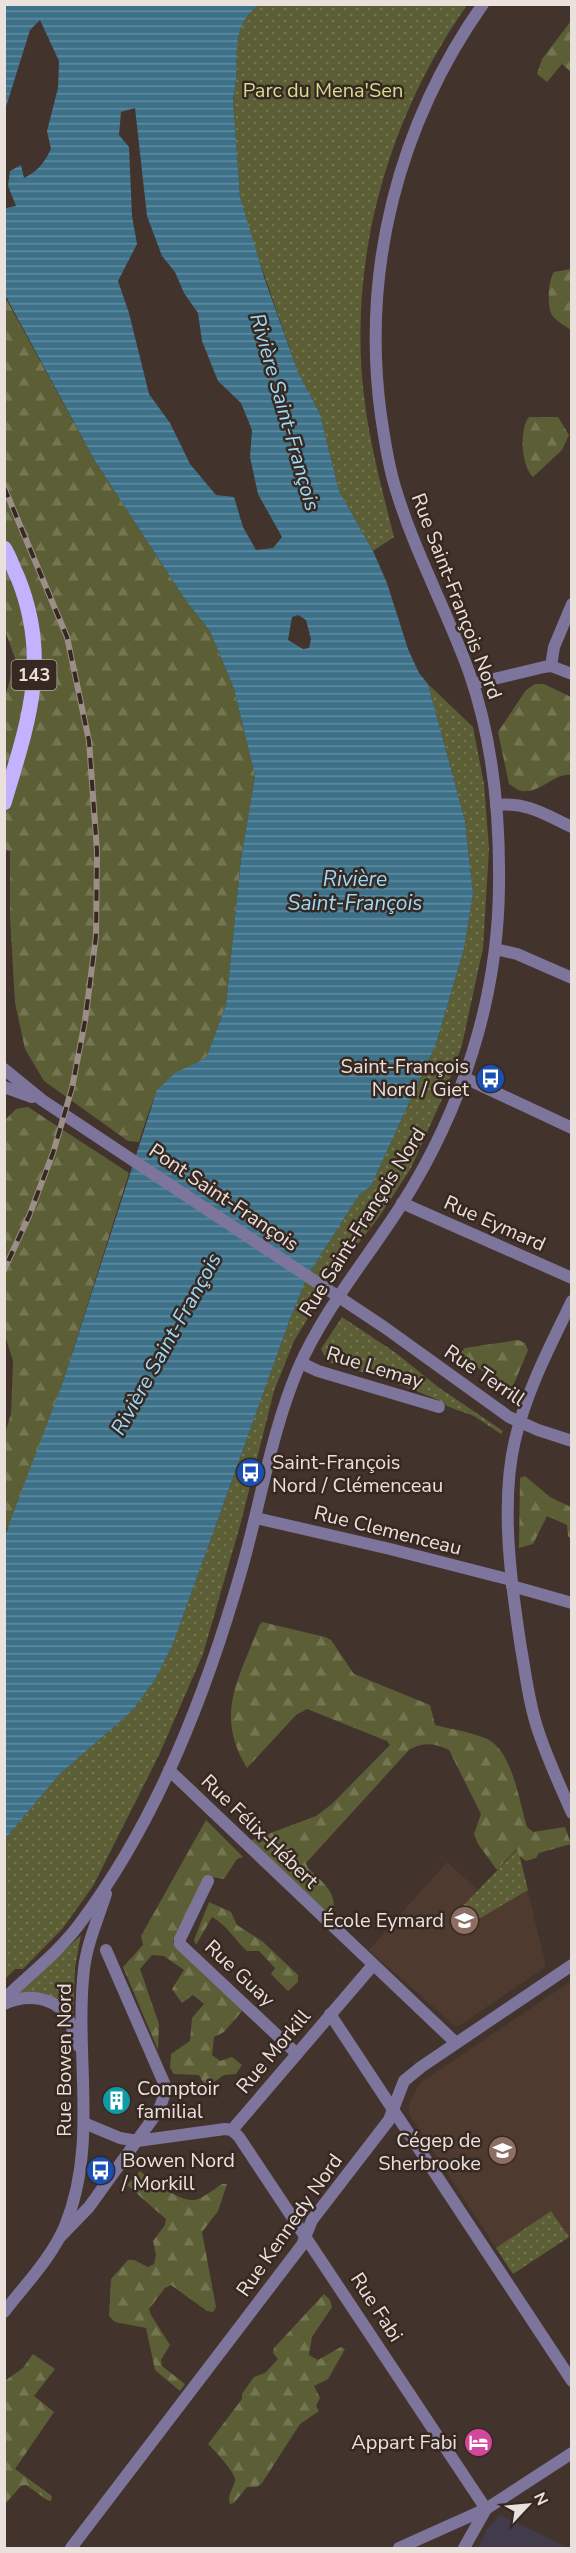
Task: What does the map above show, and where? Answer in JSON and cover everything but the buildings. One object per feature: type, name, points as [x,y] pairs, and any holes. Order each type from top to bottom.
[{"type":"main road","name":"143","points":[[4,548],[26,599],[35,644],[33,698],[4,803]]},
{"type":"street","name":"Rue Saint-François Nord","points":[[4,1999],[71,1935],[109,1883],[169,1770],[214,1659],[256,1518],[264,1476],[279,1423],[301,1363],[325,1317],[402,1203],[438,1141],[465,1078],[484,1011],[495,949],[500,880],[496,805],[489,747],[473,684],[394,484],[378,395],[375,338],[377,288],[382,247],[404,160],[424,108],[443,68],[483,4]]},
{"type":"street","points":[[551,666],[554,647],[572,604]]},
{"type":"street","points":[[473,684],[551,666],[572,675]]},
{"type":"street","points":[[496,805],[526,806],[572,827]]},
{"type":"street","points":[[495,949],[517,954],[572,978]]},
{"type":"street","points":[[4,1069],[42,1100]]},
{"type":"street","points":[[465,1078],[572,1128]]},
{"type":"street","points":[[4,1088],[42,1100]]},
{"type":"street","name":"Pont Saint-François","points":[[42,1100],[384,1327]]},
{"type":"street","name":"Rue Eymard","points":[[402,1203],[572,1278]]},
{"type":"street","points":[[572,1301],[549,1348],[520,1422],[510,1466],[509,1487],[511,1583],[534,1718],[572,1813]]},
{"type":"street","name":"Rue Terrill","points":[[384,1327],[500,1411],[520,1422],[572,1441]]},
{"type":"street","name":"Rue Lemay","points":[[301,1363],[318,1371],[439,1407]]},
{"type":"street","name":"Rue Clemenceau","points":[[256,1518],[390,1549],[511,1583],[572,1603]]},
{"type":"street","name":"Rue Félix-Hébert","points":[[169,1770],[456,2043]]},
{"type":"street","name":"Rue Guay","points":[[208,1881],[180,1939],[180,1944],[297,2054]]},
{"type":"street","name":"Rue Bowen Nord","points":[[59,2238],[78,2186],[84,2123],[80,2057],[84,1968],[87,1948],[109,1883]]},
{"type":"street","name":"Rue Bowen Nord","points":[[4,2312],[59,2238],[89,2206],[164,2102],[164,2083],[106,1950]]},
{"type":"street","name":"Rue Morkill","points":[[232,2130],[372,1965]]},
{"type":"street","name":"Rue Kennedy Nord","points":[[71,2548],[302,2246],[312,2220],[389,2120],[404,2081],[572,1965]]},
{"type":"street","points":[[4,2004],[29,1997],[48,2000],[56,2005],[70,2021],[80,2057]]},
{"type":"street","points":[[330,2014],[572,2381]]},
{"type":"street","points":[[84,2123],[120,2139],[136,2141],[232,2130]]},
{"type":"street","name":"Rue Fabi","points":[[232,2130],[240,2137],[306,2234],[486,2509]]},
{"type":"street","points":[[399,2548],[486,2509],[572,2453]]},
{"type":"street","points":[[464,2548],[486,2509]]},
{"type":"shaded area","name":"École Eymard","points":[[518,1849],[546,1967],[460,2025],[455,2026],[369,1950],[447,1862],[478,1890]]},
{"type":"shaded area","name":"Cégep de Sherbrooke","points":[[571,1981],[571,2236],[513,2274],[412,2119],[409,2114],[409,2104],[420,2083]]},
{"type":"shaded area","points":[[500,2515],[569,2548],[478,2548],[487,2529]]},
{"type":"green space","name":"Parc du Mena'Sen","points":[[258,5],[467,5],[439,49],[415,96],[395,144],[379,195],[368,246],[362,299],[361,351],[365,404],[374,454],[394,537],[373,551],[339,491],[320,414],[298,372],[252,240],[240,197],[233,100],[237,51],[243,23]]},
{"type":"green space","points":[[571,21],[571,72],[562,64],[547,82],[537,74],[542,59]]},
{"type":"green space","points":[[572,269],[571,330],[552,315],[549,287],[554,272]]},
{"type":"green space","points":[[4,295],[95,461],[186,601],[210,631],[234,689],[255,776],[241,859],[226,1005],[206,1058],[176,1074],[160,1090],[154,1099],[139,1142],[128,1141],[44,1081],[25,1049],[15,1003],[10,917],[10,851],[4,850],[5,696],[16,661],[4,628]]},
{"type":"green space","points":[[529,417],[558,417],[569,435],[562,450],[533,477],[526,465],[523,447],[524,430]]},
{"type":"green space","points":[[428,684],[473,727],[484,784],[489,849],[483,948],[462,1045],[446,1090],[411,1168],[379,1217],[336,1272],[294,1341],[274,1391],[241,1522],[203,1654],[159,1755],[93,1886],[63,1928],[23,1969],[15,1969],[5,1979],[5,1839],[59,1775],[132,1711],[155,1680],[173,1644],[308,1275],[359,1195],[371,1186],[436,1044],[464,949],[473,894],[465,821]]},
{"type":"green space","points":[[535,684],[544,684],[571,697],[571,775],[559,777],[529,791],[522,791],[509,784],[498,732],[526,690]]},
{"type":"green space","points":[[28,1107],[129,1173],[64,1379],[15,1514],[5,1532],[4,1436],[11,1414],[13,1361],[4,1332],[4,1121],[16,1109]]},
{"type":"green space","points":[[342,1317],[396,1353],[438,1387],[503,1431],[501,1434],[474,1416],[449,1407],[436,1399],[389,1380],[328,1362],[321,1349]]},
{"type":"green space","points":[[518,1340],[525,1343],[528,1350],[513,1386],[509,1387],[462,1358],[461,1352],[465,1348]]},
{"type":"green space","points":[[525,1476],[550,1497],[571,1507],[571,1539],[568,1536],[567,1525],[547,1516],[533,1544],[519,1548],[520,1478]]},
{"type":"green space","points":[[262,1622],[331,1640],[354,1674],[430,1705],[435,1725],[479,1736],[494,1744],[502,1752],[508,1764],[527,1827],[533,1832],[565,1827],[571,1844],[539,1853],[536,1858],[526,1861],[519,1856],[517,1849],[497,1870],[478,1844],[474,1834],[481,1814],[449,1750],[433,1745],[419,1746],[409,1750],[306,1863],[332,1895],[334,1919],[252,1844],[252,1840],[316,1816],[332,1804],[390,1745],[387,1741],[307,1709],[296,1715],[247,1768],[237,1749],[232,1730],[231,1713],[238,1680]]},
{"type":"green space","points":[[206,1820],[243,1857],[237,1859],[224,1879],[205,1876],[173,1942],[243,2010],[224,2032],[214,2037],[212,2055],[220,2061],[232,2057],[242,2065],[236,2074],[224,2075],[211,2084],[204,2084],[199,2075],[174,2074],[170,2068],[171,2054],[190,2041],[192,2018],[204,2004],[193,1995],[182,2003],[172,1989],[184,1970],[164,1956],[152,1955],[140,1969],[159,2024],[158,2050],[123,1967],[143,1945],[141,1936]]},
{"type":"green space","points":[[518,1849],[528,1890],[477,1920],[473,1920],[461,1908]]},
{"type":"green space","points":[[209,1902],[231,1912],[237,1925],[262,1941],[298,1975],[298,1982],[288,1991],[271,1974],[275,1968],[259,1951],[247,1951],[227,1929],[212,1917],[196,1945],[194,1940]]},
{"type":"green space","points":[[81,1935],[75,1967],[73,2015],[62,2003],[50,1996],[19,1993]]},
{"type":"green space","points":[[140,2171],[167,2191],[191,2200],[201,2198],[222,2184],[227,2184],[218,2211],[202,2232],[216,2307],[213,2312],[207,2311],[171,2285],[165,2288],[149,2309],[170,2345],[161,2360],[162,2366],[185,2384],[180,2391],[155,2370],[146,2328],[115,2322],[109,2316],[111,2279],[128,2260],[134,2260],[148,2267],[154,2264],[156,2255],[153,2241],[165,2225],[166,2219],[127,2185]]},
{"type":"green space","points":[[551,2211],[569,2237],[513,2274],[496,2248]]},
{"type":"green space","points":[[324,2294],[330,2300],[332,2307],[312,2337],[309,2355],[318,2360],[341,2347],[345,2349],[328,2379],[314,2386],[320,2398],[316,2406],[319,2411],[300,2424],[262,2483],[257,2487],[247,2487],[234,2503],[230,2504],[235,2478],[208,2444],[242,2399],[242,2394],[254,2377],[265,2373],[278,2359],[273,2353],[274,2348]]},
{"type":"green space","points":[[33,2354],[55,2369],[34,2396],[54,2412],[15,2469],[52,2496],[51,2501],[47,2500],[26,2485],[21,2486],[5,2504],[5,2385],[6,2380],[23,2368]]},
{"type":"water","name":"Rivière Saint-François","points":[[5,5],[258,5],[243,23],[237,51],[233,99],[240,197],[265,280],[298,372],[320,414],[339,491],[373,551],[387,583],[408,649],[419,673],[428,684],[465,821],[473,894],[464,949],[436,1044],[371,1186],[359,1195],[308,1275],[173,1644],[155,1680],[132,1711],[59,1775],[5,1839],[4,1538],[64,1379],[157,1090],[175,1073],[206,1058],[226,1005],[241,859],[255,776],[234,689],[210,631],[186,601],[95,461],[5,295],[5,206],[6,208],[16,206],[8,186],[10,171],[21,165],[24,178],[40,166],[51,149],[47,131],[58,88],[59,61],[40,20],[30,30],[5,110]],"holes":[[[135,108],[147,216],[162,256],[175,272],[184,293],[198,313],[202,341],[218,381],[241,403],[252,430],[250,457],[258,494],[282,537],[273,548],[256,550],[243,527],[234,497],[216,495],[190,464],[170,423],[149,394],[129,313],[118,281],[137,244],[132,216],[129,147],[119,135],[121,112]],[[298,615],[306,620],[311,639],[309,648],[303,649],[288,640],[292,617]]]},
{"type":"railway","points":[[4,487],[67,637],[89,741],[97,851],[96,936],[85,1021],[72,1088],[53,1153],[29,1216],[4,1270]]},
{"type":"place","name":"Saint-François Nord / Giet","points":[[490,1078]]},
{"type":"place","name":"Saint-François Nord / Clémenceau","points":[[251,1473]]},
{"type":"place","name":"École Eymard","points":[[465,1920]]},
{"type":"place","name":"Comptoir familial","points":[[116,2100]]},
{"type":"place","name":"Cégep de Sherbrooke","points":[[502,2151]]},
{"type":"place","name":"Bowen Nord / Morkill","points":[[101,2171]]},
{"type":"place","name":"Appart Fabi","points":[[478,2442]]}]
